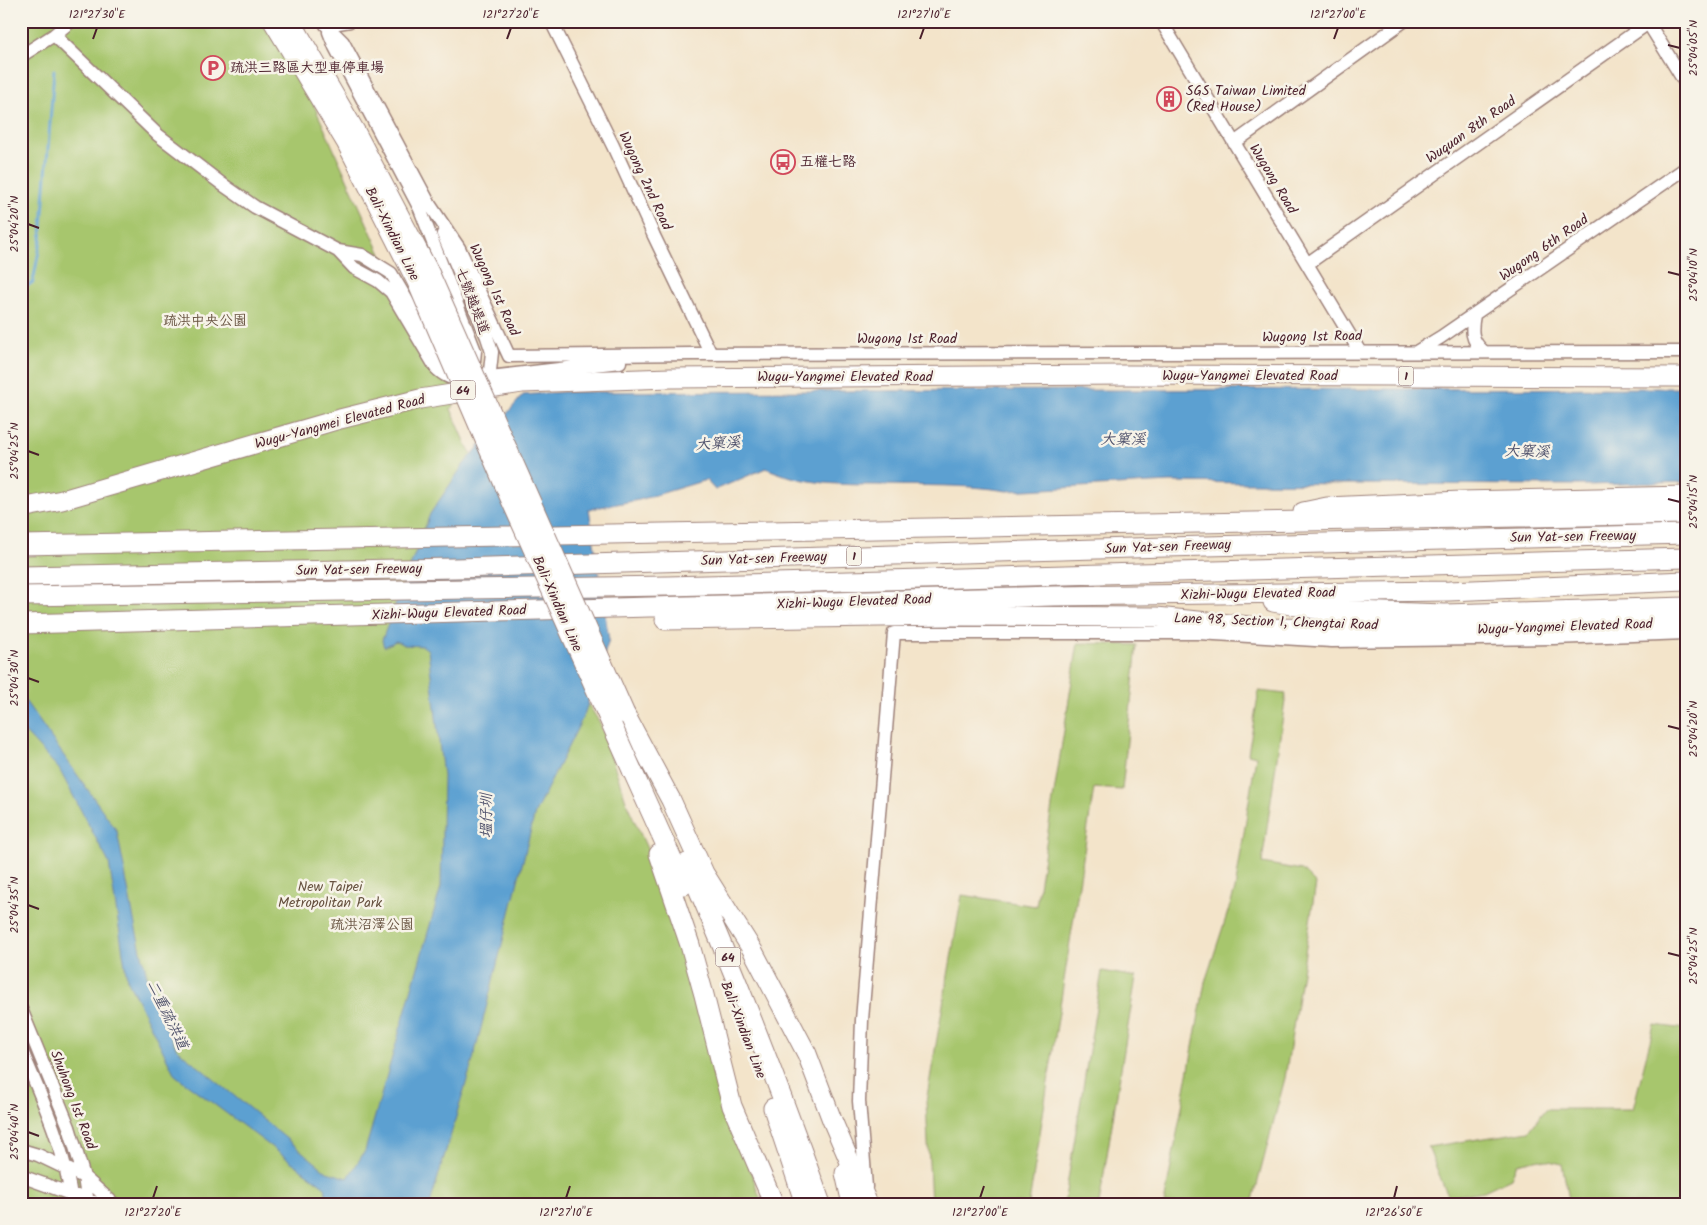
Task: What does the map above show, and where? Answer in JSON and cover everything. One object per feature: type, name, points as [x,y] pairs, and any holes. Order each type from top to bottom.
[{"type":"highway","name":"Bali-Xindian Line","points":[[273,21],[346,142],[417,282],[510,498],[690,897],[737,1010],[777,1118],[805,1204]]},
{"type":"highway","name":"Bali-Xindian Line","points":[[291,21],[355,131],[430,272],[625,714],[734,972],[779,1086],[821,1204]]},
{"type":"highway","name":"Wugu-Yangmei Elevated Road","points":[[21,508],[62,500],[349,416],[420,399],[522,383],[670,378],[1097,375],[1686,377]]},
{"type":"highway","points":[[1166,546],[1241,522],[1327,508],[1460,501],[1686,496]]},
{"type":"highway","name":"1","points":[[21,545],[1686,514]]},
{"type":"highway","name":"Sun Yat-sen Freeway","points":[[21,576],[455,568],[1166,546],[1686,534]]},
{"type":"highway","name":"Sun Yat-sen Freeway","points":[[21,596],[668,586],[1686,558]]},
{"type":"highway","points":[[1089,573],[1322,610],[1445,614],[1686,607]]},
{"type":"highway","name":"Xizhi-Wugu Elevated Road","points":[[28,624],[1052,596],[1449,591],[1683,582]]},
{"type":"highway","name":"Wugu-Yangmei Elevated Road","points":[[28,624],[151,629],[950,616],[1156,617],[1271,628],[1411,630],[1686,623]]},
{"type":"highway","points":[[625,714],[671,800],[704,873],[753,951],[807,1054],[832,1120],[869,1204]]},
{"type":"highway","points":[[632,770],[692,953],[732,1106],[768,1204]]},
{"type":"highway","points":[[732,1106],[774,1204]]},
{"type":"highway","points":[[832,1120],[852,1204]]},
{"type":"street","points":[[21,56],[54,35],[71,21]]},
{"type":"street","points":[[325,23],[350,21]]},
{"type":"street","name":"Wugong 2nd Road","points":[[551,21],[613,146],[711,354]]},
{"type":"street","name":"Wugong Road","points":[[1161,21],[1360,352]]},
{"type":"street","points":[[1234,143],[1404,21]]},
{"type":"street","points":[[1649,22],[1686,84]]},
{"type":"street","name":"Wuquan 8th Road","points":[[1307,264],[1649,22]]},
{"type":"street","name":"Wugong 1st Road","points":[[325,23],[343,42],[425,207],[459,248],[509,356],[1167,354],[1418,351],[1686,352]]},
{"type":"street","name":"七號越堤道","points":[[54,35],[158,135],[190,161],[256,207],[338,251],[354,268],[378,281],[391,292],[436,368],[443,376],[463,380],[692,354]]},
{"type":"street","name":"Wugong 6th Road","points":[[1418,351],[1474,315],[1686,168]]},
{"type":"street","name":"七號越堤道","points":[[338,251],[362,255],[391,273],[443,361],[449,367],[457,369],[468,367],[474,361],[475,351],[425,207]]},
{"type":"street","name":"七號越堤道","points":[[425,207],[487,337],[492,352],[492,363],[490,371],[482,378]]},
{"type":"street","points":[[1474,315],[1472,336],[1476,345],[1483,351]]},
{"type":"street","name":"Lane 98, Section 1, Chengtai Road","points":[[869,1204],[865,1181],[859,1102],[862,1020],[894,633],[1198,633],[1332,641],[1554,638],[1686,633]]},
{"type":"street","name":"Shuhong 1st Road","points":[[21,1009],[69,1127],[92,1202]]},
{"type":"street","name":"Shuhong 1st Road","points":[[21,1049],[55,1131],[66,1168],[72,1199]]},
{"type":"street","points":[[21,1150],[38,1155],[84,1177],[114,1204]]},
{"type":"street","points":[[21,1176],[72,1199],[92,1202]]},
{"type":"green space","name":"New Taipei Metropolitan Park","points":[[21,21],[264,21],[299,72],[393,281],[458,397],[451,409],[467,446],[509,515],[569,674],[600,723],[627,804],[672,904],[716,1068],[762,1204],[21,1204]]},
{"type":"green space","points":[[1078,643],[1137,645],[1122,790],[1094,788],[1029,1204],[931,1204],[926,1102],[962,895],[1036,906]]},
{"type":"green space","points":[[1259,691],[1286,694],[1262,863],[1302,870],[1316,884],[1285,1078],[1252,1204],[1164,1204],[1205,982],[1235,890],[1256,756],[1248,754]]},
{"type":"green space","points":[[1102,971],[1136,977],[1099,1204],[1064,1204]]},
{"type":"green space","points":[[1654,1025],[1686,1029],[1686,1204],[1570,1204],[1562,1164],[1540,1159],[1517,1164],[1511,1178],[1484,1191],[1448,1197],[1428,1147],[1529,1131],[1546,1109],[1633,1109]]},
{"type":"water","points":[[1686,388],[1686,482],[1587,485],[1170,482],[1007,491],[959,486],[849,485],[807,480],[766,468],[715,490],[706,480],[639,500],[589,509],[609,640],[584,715],[535,813],[473,1060],[430,1204],[328,1204],[325,1187],[175,1075],[127,979],[109,863],[59,769],[21,728],[21,695],[117,831],[135,925],[154,1005],[177,1049],[327,1172],[348,1178],[365,1151],[441,887],[443,776],[428,650],[423,646],[404,645],[396,641],[384,647],[382,640],[430,514],[464,464],[523,395],[562,392]]},
{"type":"waterway","name":"二重疏洪道","points":[[21,290],[33,282],[41,240],[54,70]]},
{"type":"place","name":"疏洪三路區大型車停車場","points":[[213,68]]},
{"type":"place","name":"SGS Taiwan Limited (Red House)","points":[[1169,99]]},
{"type":"place","name":"五權七路","points":[[783,162]]},
{"type":"park label","name":"疏洪中央公園","points":[[205,321]]},
{"type":"park label","name":"疏洪沼澤公園","points":[[372,925]]},
{"type":"water label","name":"大窠溪","points":[[1123,440]]},
{"type":"water label","name":"大窠溪","points":[[718,444]]},
{"type":"water label","name":"大窠溪","points":[[1527,452]]},
{"type":"water label","name":"塭仔圳","points":[[487,816]]}]
